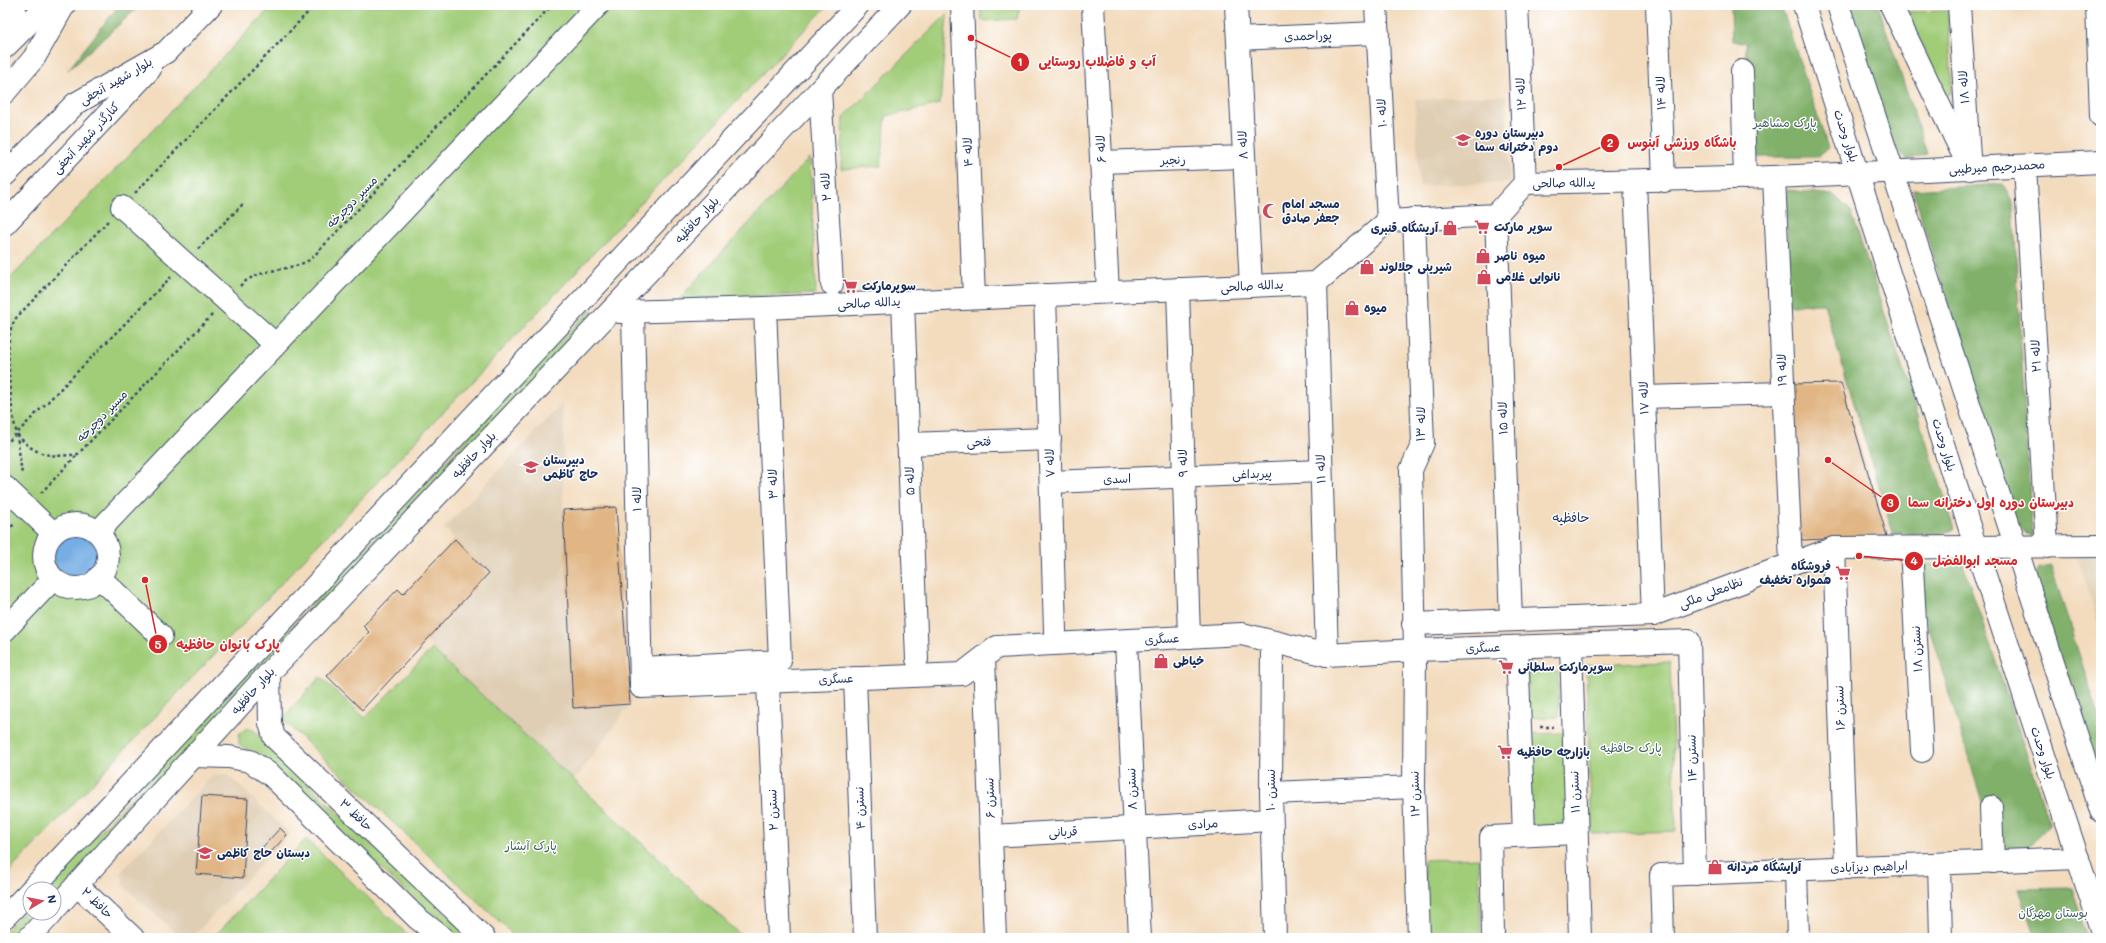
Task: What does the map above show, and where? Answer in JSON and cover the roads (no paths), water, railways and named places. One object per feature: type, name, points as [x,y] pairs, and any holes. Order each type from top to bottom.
[{"type":"street","points":[[11,41],[15,5]]},
{"type":"street","points":[[11,41],[47,5]]},
{"type":"street","points":[[5,92],[34,58],[64,5]]},
{"type":"street","name":"بلوار شهید آنجفی","points":[[5,175],[75,104],[166,52],[211,5]]},
{"type":"street","points":[[98,532],[598,5]]},
{"type":"street","points":[[39,881],[858,5]]},
{"type":"street","name":"بلوار حافظیه","points":[[62,902],[269,673],[900,5]]},
{"type":"street","name":"لاله ۴","points":[[962,5],[974,298]]},
{"type":"street","name":"لاله ۶","points":[[1094,5],[1108,292]]},
{"type":"street","name":"لاله ۸","points":[[1236,5],[1251,286]]},
{"type":"street","name":"لاله ۱۰","points":[[1376,5],[1388,221]]},
{"type":"street","name":"لاله ۱۲","points":[[1517,5],[1525,183]]},
{"type":"street","name":"لاله ۱۴","points":[[1657,5],[1664,181]]},
{"type":"street","name":"بلوار وحدت","points":[[1804,5],[1976,548],[2101,929]]},
{"type":"street","points":[[1838,5],[2101,811]]},
{"type":"street","points":[[1891,5],[1970,168]]},
{"type":"street","name":"لاله ۱۸","points":[[1959,5],[1970,168]]},
{"type":"street","points":[[2097,5],[2101,116]]},
{"type":"street","name":"پوراحمدی","points":[[1238,39],[1378,33]]},
{"type":"street","name":"کنارگذر شهید آنجفی","points":[[5,224],[166,52]]},
{"type":"street","points":[[1742,71],[1746,178]]},
{"type":"street","name":"لاله ۲","points":[[820,90],[832,284]]},
{"type":"street","name":"رنجبر","points":[[1101,162],[1244,157]]},
{"type":"street","name":"محمدرحیم میرطیبی","points":[[1858,173],[2101,162]]},
{"type":"street","name":"لاله ۲۱","points":[[2025,166],[2047,547]]},
{"type":"street","name":"یدالله صالحی","points":[[1496,215],[1525,183],[1634,182],[1858,173]]},
{"type":"street","name":"لاله ۱۹","points":[[1774,177],[1791,563]]},
{"type":"street","name":"لاله ۱۷","points":[[1634,182],[1653,615]]},
{"type":"street","points":[[122,207],[276,345]]},
{"type":"street","points":[[1316,283],[1388,221],[1496,215]]},
{"type":"street","name":"لاله ۱۵","points":[[1496,215],[1511,620]]},
{"type":"street","name":"لاله ۱۳","points":[[1414,219],[1423,443],[1411,470],[1413,624],[1415,650]]},
{"type":"street","name":"یدالله صالحی","points":[[610,312],[765,308],[1316,283]]},
{"type":"street","name":"لاله ۱۱","points":[[1316,283],[1327,655]]},
{"type":"street","name":"لاله ۹","points":[[1178,289],[1189,637]]},
{"type":"street","points":[[590,293],[610,312]]},
{"type":"street","name":"لاله ۷","points":[[1045,295],[1055,631]]},
{"type":"street","name":"لاله ۵","points":[[903,302],[916,659]]},
{"type":"street","name":"لاله ۳","points":[[641,677],[780,661],[765,308]]},
{"type":"street","name":"لاله ۱","points":[[633,312],[641,677]]},
{"type":"street","points":[[1644,397],[1783,393]]},
{"type":"street","name":"فتحی","points":[[908,444],[1050,439]]},
{"type":"street","name":"پیربداغی","points":[[1184,476],[1321,471]]},
{"type":"street","name":"اسدی","points":[[1051,482],[1184,476]]},
{"type":"street","points":[[5,487],[53,533]]},
{"type":"street","points":[[78,523],[89,526],[98,532],[105,541],[108,552],[107,563],[100,577],[85,587],[74,588],[63,585],[53,579],[46,570],[43,559],[44,548],[48,537],[67,524],[78,523]]},
{"type":"street","name":"نظامعلی ملکی","points":[[1413,624],[1653,615],[1834,548],[2101,546]]},
{"type":"street","name":"نسترن ۱۶","points":[[1834,548],[1846,868]]},
{"type":"street","name":"نسترن ۱۸","points":[[1911,548],[1922,751]]},
{"type":"street","points":[[100,577],[161,636]]},
{"type":"street","points":[[5,630],[53,579]]},
{"type":"street","points":[[1545,619],[1547,647]]},
{"type":"street","name":"عسگری","points":[[641,677],[768,683],[962,674],[997,647],[1242,634],[1327,655],[1415,650],[1517,648],[1689,641]]},
{"type":"street","name":"نسترن ۸","points":[[1126,641],[1140,938]]},
{"type":"street","name":"نسترن ۱۴","points":[[1689,641],[1695,874]]},
{"type":"street","name":"نسترن ۱۰","points":[[1272,642],[1270,793],[1275,938]]},
{"type":"street","name":"نسترن ۱۱","points":[[1571,646],[1580,938]]},
{"type":"street","points":[[1517,648],[1524,835]]},
{"type":"street","name":"نسترن ۱۲","points":[[1415,650],[1414,788],[1419,938]]},
{"type":"street","name":"نسترن ۶","points":[[984,658],[995,938]]},
{"type":"street","name":"حافظ ۳","points":[[269,673],[270,723],[274,738],[484,938]]},
{"type":"street","name":"نسترن ۴","points":[[855,678],[865,938]]},
{"type":"street","name":"نسترن ۲","points":[[768,683],[779,938]]},
{"type":"street","points":[[194,756],[229,757],[250,761],[271,775],[417,918],[443,938]]},
{"type":"street","points":[[1270,793],[1414,788]]},
{"type":"street","points":[[1991,807],[1993,862]]},
{"type":"street","name":"مرادی","points":[[1134,828],[1271,820]]},
{"type":"street","name":"قربانی","points":[[991,836],[1134,828]]},
{"type":"street","points":[[1493,933],[1491,837],[1576,833]]},
{"type":"street","name":"ابراهیم دیزآبادی","points":[[1663,938],[1661,875],[2078,858]]},
{"type":"street","points":[[1939,864],[1941,938]]},
{"type":"street","points":[[1796,870],[1798,938]]},
{"type":"street","name":"حافظ ۲","points":[[78,885],[133,938]]},
{"type":"street","points":[[5,917],[22,899]]},
{"type":"street","points":[[29,938],[45,921]]},
{"type":"water","points":[[80,534],[85,535],[92,540],[97,547],[97,565],[92,572],[85,577],[72,578],[67,577],[60,572],[55,565],[54,552],[55,547],[60,540],[67,535]]},
{"type":"place","name":"آب و فاضلاب روستایی","points":[[971,38]]},
{"type":"place","name":"دبیرستان دوره دوم دخترانه سما","points":[[1463,140]]},
{"type":"place","name":"باشگاه ورزشی آبنوس","points":[[1559,167]]},
{"type":"place","name":"مسجد امام جعفر صادق","points":[[1270,211]]},
{"type":"place","name":"سوپر مارکت","points":[[1482,227]]},
{"type":"place","name":"آریشگاه قنبری","points":[[1450,228]]},
{"type":"place","name":"میوه ناصر","points":[[1483,256]]},
{"type":"place","name":"شیرینی جلالوند","points":[[1367,267]]},
{"type":"place","name":"نانوایی غلامی","points":[[1484,277]]},
{"type":"place","name":"سوپرمارکت","points":[[850,286]]},
{"type":"place","name":"میوه","points":[[1352,308]]},
{"type":"place","name":"دبیرستان دوره اول دخترانه سما","points":[[1828,460]]},
{"type":"place","name":"دبیرستان حاج کاظمی","points":[[531,467]]},
{"type":"place","name":"مسجد ابوالفضل","points":[[1859,556]]},
{"type":"place","name":"فروشگاه همواره تخفیف","points":[[1843,573]]},
{"type":"place","name":"پارک بانوان حافظیه","points":[[145,580]]},
{"type":"place","name":"خیاطی","points":[[1161,661]]},
{"type":"place","name":"سوپرمارکت سلطانی","points":[[1506,667]]},
{"type":"place","name":"بازارچه حافظیه","points":[[1505,752]]},
{"type":"place","name":"دبستان حاج کاظمی","points":[[205,853]]},
{"type":"place","name":"آرایشگاه مردانه","points":[[1715,867]]},
{"type":"district","name":"حافظیه","points":[[1571,517]]},
{"type":"park label","name":"پارک مشاهیر","points":[[1785,123]]},
{"type":"park label","name":"پارک حافظیه","points":[[1631,748]]},
{"type":"park label","name":"پارک آبشار","points":[[531,846]]},
{"type":"park label","name":"بوستان مهرگان","points":[[2053,913]]}]
